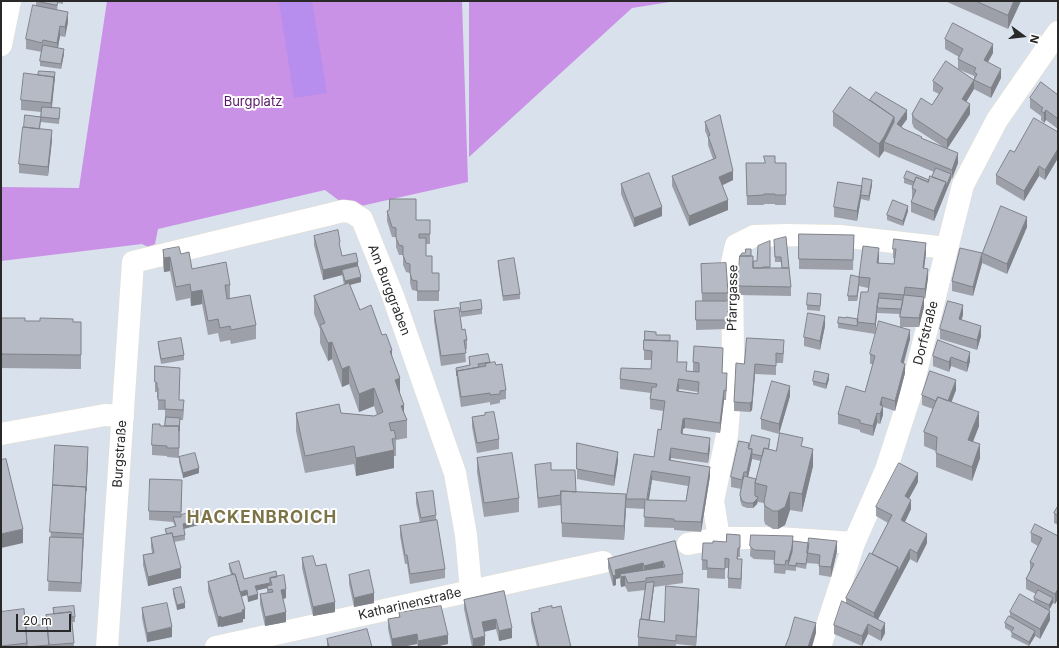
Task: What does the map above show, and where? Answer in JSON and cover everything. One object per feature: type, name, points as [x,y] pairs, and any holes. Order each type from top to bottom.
[{"type":"street","points":[[1,45],[10,1]]},
{"type":"street","name":"Dorfstraße","points":[[820,647],[854,543],[886,470],[910,396],[963,185],[997,120],[1058,32]]},
{"type":"street","name":"Am Burggraben","points":[[133,262],[343,211],[351,212],[362,219],[393,296],[455,474],[466,534],[471,590]]},
{"type":"street","name":"Pfarrgasse","points":[[719,538],[713,501],[728,434],[732,359],[732,263],[736,245],[754,236],[794,235],[840,236],[947,248]]},
{"type":"street","name":"Burgstraße","points":[[107,647],[133,262]]},
{"type":"street","points":[[1,434],[105,415],[123,416]]},
{"type":"street","points":[[688,544],[719,538],[778,538],[854,543]]},
{"type":"street","name":"Katharinenstraße","points":[[216,647],[281,640],[471,590],[604,562]]},
{"type":"green space","name":"Burgplatz","points":[[107,1],[462,1],[468,182],[361,206],[341,202],[325,190],[158,229],[155,244],[148,247],[142,244],[1,261],[1,187],[79,188]]},
{"type":"green space","points":[[469,1],[676,1],[632,8],[469,157]]},
{"type":"shaded area","points":[[312,1],[327,93],[294,98],[279,2]]},
{"type":"building","points":[[36,1],[58,1],[57,5]]},
{"type":"building","points":[[976,1],[1014,1],[1008,15]]},
{"type":"building","points":[[33,5],[68,12],[65,27],[60,26],[57,43],[43,40],[42,43],[26,39]]},
{"type":"building","points":[[953,23],[993,44],[984,60],[1001,69],[991,88],[974,80],[977,74],[974,72],[976,68],[958,59],[963,49],[945,39]]},
{"type":"building","points":[[43,45],[64,49],[61,64],[40,61]]},
{"type":"building","points":[[946,61],[974,80],[962,99],[970,104],[947,140],[914,118],[912,114],[921,98],[932,105],[943,88],[933,81]]},
{"type":"building","points":[[39,71],[55,72],[54,81],[54,77],[38,75]]},
{"type":"building","points":[[24,73],[54,77],[51,103],[21,100]]},
{"type":"building","points":[[1041,82],[1058,95],[1058,119],[1046,110],[1044,113],[1041,111],[1043,108],[1030,98]]},
{"type":"building","points":[[850,87],[894,117],[879,144],[833,112]]},
{"type":"building","points":[[876,92],[907,110],[897,124],[904,129],[922,137],[921,138],[958,153],[952,170],[884,142],[894,122],[894,117],[870,100]]},
{"type":"building","points":[[42,107],[60,108],[59,119],[41,117]]},
{"type":"building","points":[[25,115],[41,117],[39,129],[24,127]]},
{"type":"building","points":[[720,115],[733,171],[719,177],[728,200],[689,216],[672,176],[716,158],[708,136],[710,135],[705,122]]},
{"type":"building","points":[[1034,118],[1058,132],[1058,149],[1045,170],[1039,166],[1024,191],[996,175],[1010,150],[1014,152]]},
{"type":"building","points":[[23,127],[52,130],[48,167],[19,164]]},
{"type":"building","points":[[764,156],[775,156],[775,163],[786,163],[786,195],[764,194],[747,196],[746,163],[765,163]]},
{"type":"building","points":[[936,168],[951,174],[946,187],[946,182],[932,177]]},
{"type":"building","points":[[907,171],[929,180],[928,182],[916,177],[914,182],[904,178]]},
{"type":"building","points":[[649,173],[662,207],[634,218],[621,184]]},
{"type":"building","points":[[930,176],[946,182],[934,211],[911,202],[916,190],[912,188],[916,177],[928,182]]},
{"type":"building","points":[[863,178],[872,180],[869,196],[861,195]]},
{"type":"building","points":[[838,182],[862,186],[857,211],[834,207]]},
{"type":"building","points":[[390,199],[416,199],[416,220],[430,220],[430,234],[419,234],[419,238],[426,238],[426,256],[432,256],[432,273],[439,273],[439,291],[417,291],[417,281],[412,280],[410,264],[406,263],[403,255],[403,246],[399,245],[396,238],[396,228],[392,227],[387,211],[389,210]]},
{"type":"building","points":[[893,200],[908,206],[903,221],[887,215]]},
{"type":"building","points":[[1001,206],[1027,217],[1007,264],[982,253]]},
{"type":"building","points":[[338,230],[342,256],[356,253],[358,262],[323,270],[314,236]]},
{"type":"building","points":[[799,234],[854,235],[853,260],[799,259]]},
{"type":"building","points":[[786,237],[789,268],[782,268],[781,257],[775,257],[774,240]]},
{"type":"building","points":[[894,239],[926,243],[923,268],[928,269],[925,289],[905,287],[904,295],[879,293],[875,324],[857,322],[861,292],[868,292],[870,278],[859,277],[863,246],[879,248],[877,263],[894,264],[896,249],[893,249]]},
{"type":"building","points":[[770,241],[770,267],[753,268],[753,261],[757,261],[758,246]]},
{"type":"building","points":[[179,247],[181,254],[189,252],[192,269],[226,262],[230,285],[225,285],[227,299],[250,295],[256,325],[231,330],[230,326],[220,328],[218,319],[208,321],[202,290],[191,292],[190,284],[176,287],[170,257],[164,258],[163,250]]},
{"type":"building","points":[[960,248],[982,253],[973,287],[952,281]]},
{"type":"building","points":[[746,249],[751,249],[751,256],[740,256],[742,253],[745,253]]},
{"type":"building","points":[[740,256],[753,256],[753,268],[789,268],[791,287],[738,286]]},
{"type":"building","points":[[514,258],[520,294],[503,296],[498,261]]},
{"type":"building","points":[[726,263],[728,293],[702,293],[701,264]]},
{"type":"building","points":[[358,266],[361,277],[345,281],[342,270]]},
{"type":"building","points":[[851,275],[859,277],[857,296],[848,296]]},
{"type":"building","points":[[349,283],[360,310],[371,305],[382,335],[386,334],[392,350],[390,351],[400,378],[395,380],[404,405],[401,406],[407,420],[389,423],[391,431],[394,430],[396,438],[392,439],[394,450],[356,458],[354,446],[305,456],[296,413],[339,404],[341,413],[374,416],[383,412],[374,388],[359,394],[349,366],[342,369],[332,342],[328,343],[320,325],[325,323],[314,296]]},
{"type":"building","points":[[808,293],[821,294],[820,306],[807,305]]},
{"type":"building","points":[[904,295],[924,297],[919,318],[900,317]]},
{"type":"building","points":[[879,298],[903,300],[901,309],[877,308]]},
{"type":"building","points":[[481,300],[482,309],[461,312],[460,303]]},
{"type":"building","points":[[696,301],[728,301],[728,320],[696,320]]},
{"type":"building","points":[[948,301],[963,305],[959,319],[981,326],[977,340],[940,329]]},
{"type":"building","points":[[459,308],[462,330],[465,329],[467,340],[464,340],[466,353],[441,356],[434,311]]},
{"type":"building","points":[[808,313],[825,316],[820,341],[804,337]]},
{"type":"building","points":[[839,317],[858,319],[857,326],[838,323]]},
{"type":"building","points":[[1,318],[25,318],[25,321],[40,321],[40,318],[73,319],[73,322],[81,322],[81,355],[1,354]]},
{"type":"building","points":[[879,321],[910,330],[901,362],[905,364],[895,401],[882,397],[880,405],[883,406],[880,414],[877,413],[873,426],[860,423],[860,420],[838,414],[846,386],[865,392],[875,356],[870,354]]},
{"type":"building","points":[[645,331],[656,332],[656,335],[670,335],[670,341],[645,340]]},
{"type":"building","points":[[181,338],[184,355],[161,359],[158,342]]},
{"type":"building","points":[[747,338],[784,340],[783,354],[776,353],[776,366],[755,364],[752,401],[750,403],[734,402],[736,363],[744,364]]},
{"type":"building","points":[[644,340],[678,341],[677,362],[687,362],[686,371],[699,372],[699,363],[693,362],[694,346],[723,348],[722,373],[727,373],[726,391],[724,390],[720,423],[685,418],[683,419],[681,433],[710,438],[708,454],[671,448],[669,460],[710,467],[701,522],[674,521],[674,519],[644,517],[645,499],[626,499],[634,454],[654,457],[658,429],[661,430],[665,401],[650,399],[652,387],[656,387],[657,384],[620,379],[621,368],[651,369],[652,351],[644,350]],"holes":[[[679,379],[699,382],[698,394],[677,391]],[[652,471],[690,477],[686,501],[647,500]]]},
{"type":"building","points":[[938,340],[970,352],[967,363],[951,357],[949,362],[933,356]]},
{"type":"building","points":[[488,354],[490,362],[478,364],[479,367],[457,371],[457,376],[456,368],[470,365],[469,357]]},
{"type":"building","points":[[495,362],[496,365],[502,364],[506,390],[500,391],[500,394],[490,395],[490,393],[461,397],[457,371],[486,366],[485,364]]},
{"type":"building","points":[[155,366],[180,368],[179,400],[184,400],[183,410],[165,409],[165,400],[158,400],[158,388],[157,383],[155,382]]},
{"type":"building","points":[[815,371],[829,374],[826,384],[813,381]]},
{"type":"building","points":[[930,371],[956,380],[948,401],[938,397],[936,401],[922,395]]},
{"type":"building","points":[[772,381],[790,386],[779,424],[761,419]]},
{"type":"building","points":[[938,397],[979,412],[968,440],[980,444],[972,467],[936,453],[937,437],[924,432]]},
{"type":"building","points":[[494,412],[499,439],[477,443],[472,417]]},
{"type":"building","points":[[166,417],[180,418],[179,431],[179,426],[165,426]]},
{"type":"building","points":[[153,424],[160,424],[160,426],[179,426],[179,448],[167,448],[167,446],[152,445]]},
{"type":"building","points":[[780,433],[803,438],[801,446],[813,449],[802,494],[790,492],[785,507],[778,511],[773,511],[765,506],[764,502],[767,486],[755,483],[764,448],[776,451]]},
{"type":"building","points":[[752,435],[770,439],[768,449],[764,448],[762,456],[752,454],[752,449],[749,449]]},
{"type":"building","points":[[739,441],[749,443],[748,448],[752,449],[747,472],[744,472],[742,480],[731,477]]},
{"type":"building","points":[[577,443],[618,452],[614,476],[577,469]]},
{"type":"building","points":[[55,445],[88,447],[86,491],[86,487],[53,485]]},
{"type":"building","points":[[195,453],[199,468],[183,473],[179,457]]},
{"type":"building","points":[[512,453],[519,498],[484,503],[477,458]]},
{"type":"building","points":[[6,459],[23,529],[1,534],[1,460]]},
{"type":"building","points":[[551,463],[551,470],[575,470],[576,492],[561,491],[561,495],[538,498],[535,465]]},
{"type":"building","points":[[899,463],[918,473],[905,496],[911,500],[901,520],[927,534],[917,553],[910,549],[898,572],[898,567],[872,554],[892,515],[876,507]]},
{"type":"building","points":[[744,476],[756,479],[755,496],[758,497],[753,503],[742,501],[740,495]]},
{"type":"building","points":[[150,479],[182,480],[181,512],[149,511]]},
{"type":"building","points":[[53,485],[86,487],[83,534],[50,532]]},
{"type":"building","points":[[433,491],[436,515],[421,518],[416,493]]},
{"type":"building","points":[[561,491],[626,494],[624,526],[562,523]]},
{"type":"building","points":[[1058,506],[1058,516],[1054,513]]},
{"type":"building","points":[[200,510],[202,519],[183,524],[185,535],[173,537],[172,533],[167,534],[165,529],[176,526],[173,517],[181,517],[181,515]]},
{"type":"building","points":[[437,520],[445,569],[410,574],[400,526]]},
{"type":"building","points":[[1035,524],[1058,536],[1058,589],[1055,594],[1026,579],[1034,564],[1030,562],[1042,538],[1031,533]]},
{"type":"building","points":[[172,533],[181,568],[148,577],[143,555],[154,553],[151,538]]},
{"type":"building","points":[[727,534],[740,535],[740,548],[738,548],[737,559],[742,559],[741,579],[728,578],[729,559],[725,558],[725,569],[707,568],[707,560],[702,560],[703,543],[713,543],[713,541],[726,542]]},
{"type":"building","points":[[751,535],[793,536],[792,547],[788,561],[786,560],[785,565],[774,564],[775,551],[754,550],[750,546]]},
{"type":"building","points":[[50,537],[83,538],[81,583],[48,581]]},
{"type":"building","points":[[809,538],[837,541],[831,567],[819,566],[820,555],[807,553]]},
{"type":"building","points":[[675,541],[683,574],[646,578],[646,581],[628,583],[625,576],[621,577],[620,574],[665,567],[663,561],[644,566],[643,563],[615,570],[616,575],[613,576],[608,559]]},
{"type":"building","points":[[793,541],[809,543],[806,564],[796,563],[796,566],[788,565],[792,552]]},
{"type":"building","points":[[870,553],[898,567],[874,613],[846,598]]},
{"type":"building","points":[[313,556],[316,566],[326,564],[335,602],[313,607],[302,558]]},
{"type":"building","points":[[239,561],[244,579],[276,571],[277,577],[270,578],[270,583],[255,586],[258,594],[248,597],[247,590],[240,592],[235,574],[233,575],[229,564]]},
{"type":"building","points":[[369,570],[374,593],[354,598],[349,575]]},
{"type":"building","points":[[235,574],[245,609],[242,610],[243,612],[221,618],[221,616],[218,617],[208,582]]},
{"type":"building","points":[[284,575],[286,589],[281,590],[286,612],[265,617],[260,594],[273,592],[272,589],[268,590],[267,586],[272,585],[270,578]]},
{"type":"building","points":[[654,582],[649,620],[641,619],[646,583]]},
{"type":"building","points":[[666,586],[699,589],[696,637],[676,635],[676,641],[638,637],[640,619],[664,622]]},
{"type":"building","points":[[181,587],[185,603],[177,605],[173,589]]},
{"type":"building","points":[[1038,590],[1053,598],[1049,605],[1034,598]]},
{"type":"building","points":[[504,591],[512,628],[499,631],[496,619],[482,622],[485,636],[473,639],[464,600]]},
{"type":"building","points":[[1020,594],[1050,611],[1040,629],[1010,612]]},
{"type":"building","points":[[842,601],[885,623],[881,631],[868,624],[862,636],[834,625]]},
{"type":"building","points":[[167,603],[172,627],[147,633],[142,608]]},
{"type":"building","points":[[74,606],[75,617],[72,617],[71,612],[54,614],[53,608]]},
{"type":"building","points":[[441,606],[448,635],[418,641],[417,634],[392,639],[388,619],[400,617],[399,613]]},
{"type":"building","points":[[552,606],[552,608],[561,606],[571,647],[539,647],[531,613],[540,611],[539,609]]},
{"type":"building","points":[[24,609],[27,643],[1,646],[1,612]]},
{"type":"building","points":[[71,612],[74,643],[49,645],[46,615]]},
{"type":"building","points":[[1009,616],[1035,631],[1029,642],[1011,632],[1014,628],[1005,623]]},
{"type":"building","points":[[795,617],[816,623],[808,647],[785,647]]},
{"type":"building","points":[[47,625],[49,645],[27,647],[26,626]]},
{"type":"building","points":[[367,629],[372,647],[329,647],[327,639]]},
{"type":"district","name":"HACKENBROICH","points":[[262,518]]}]
